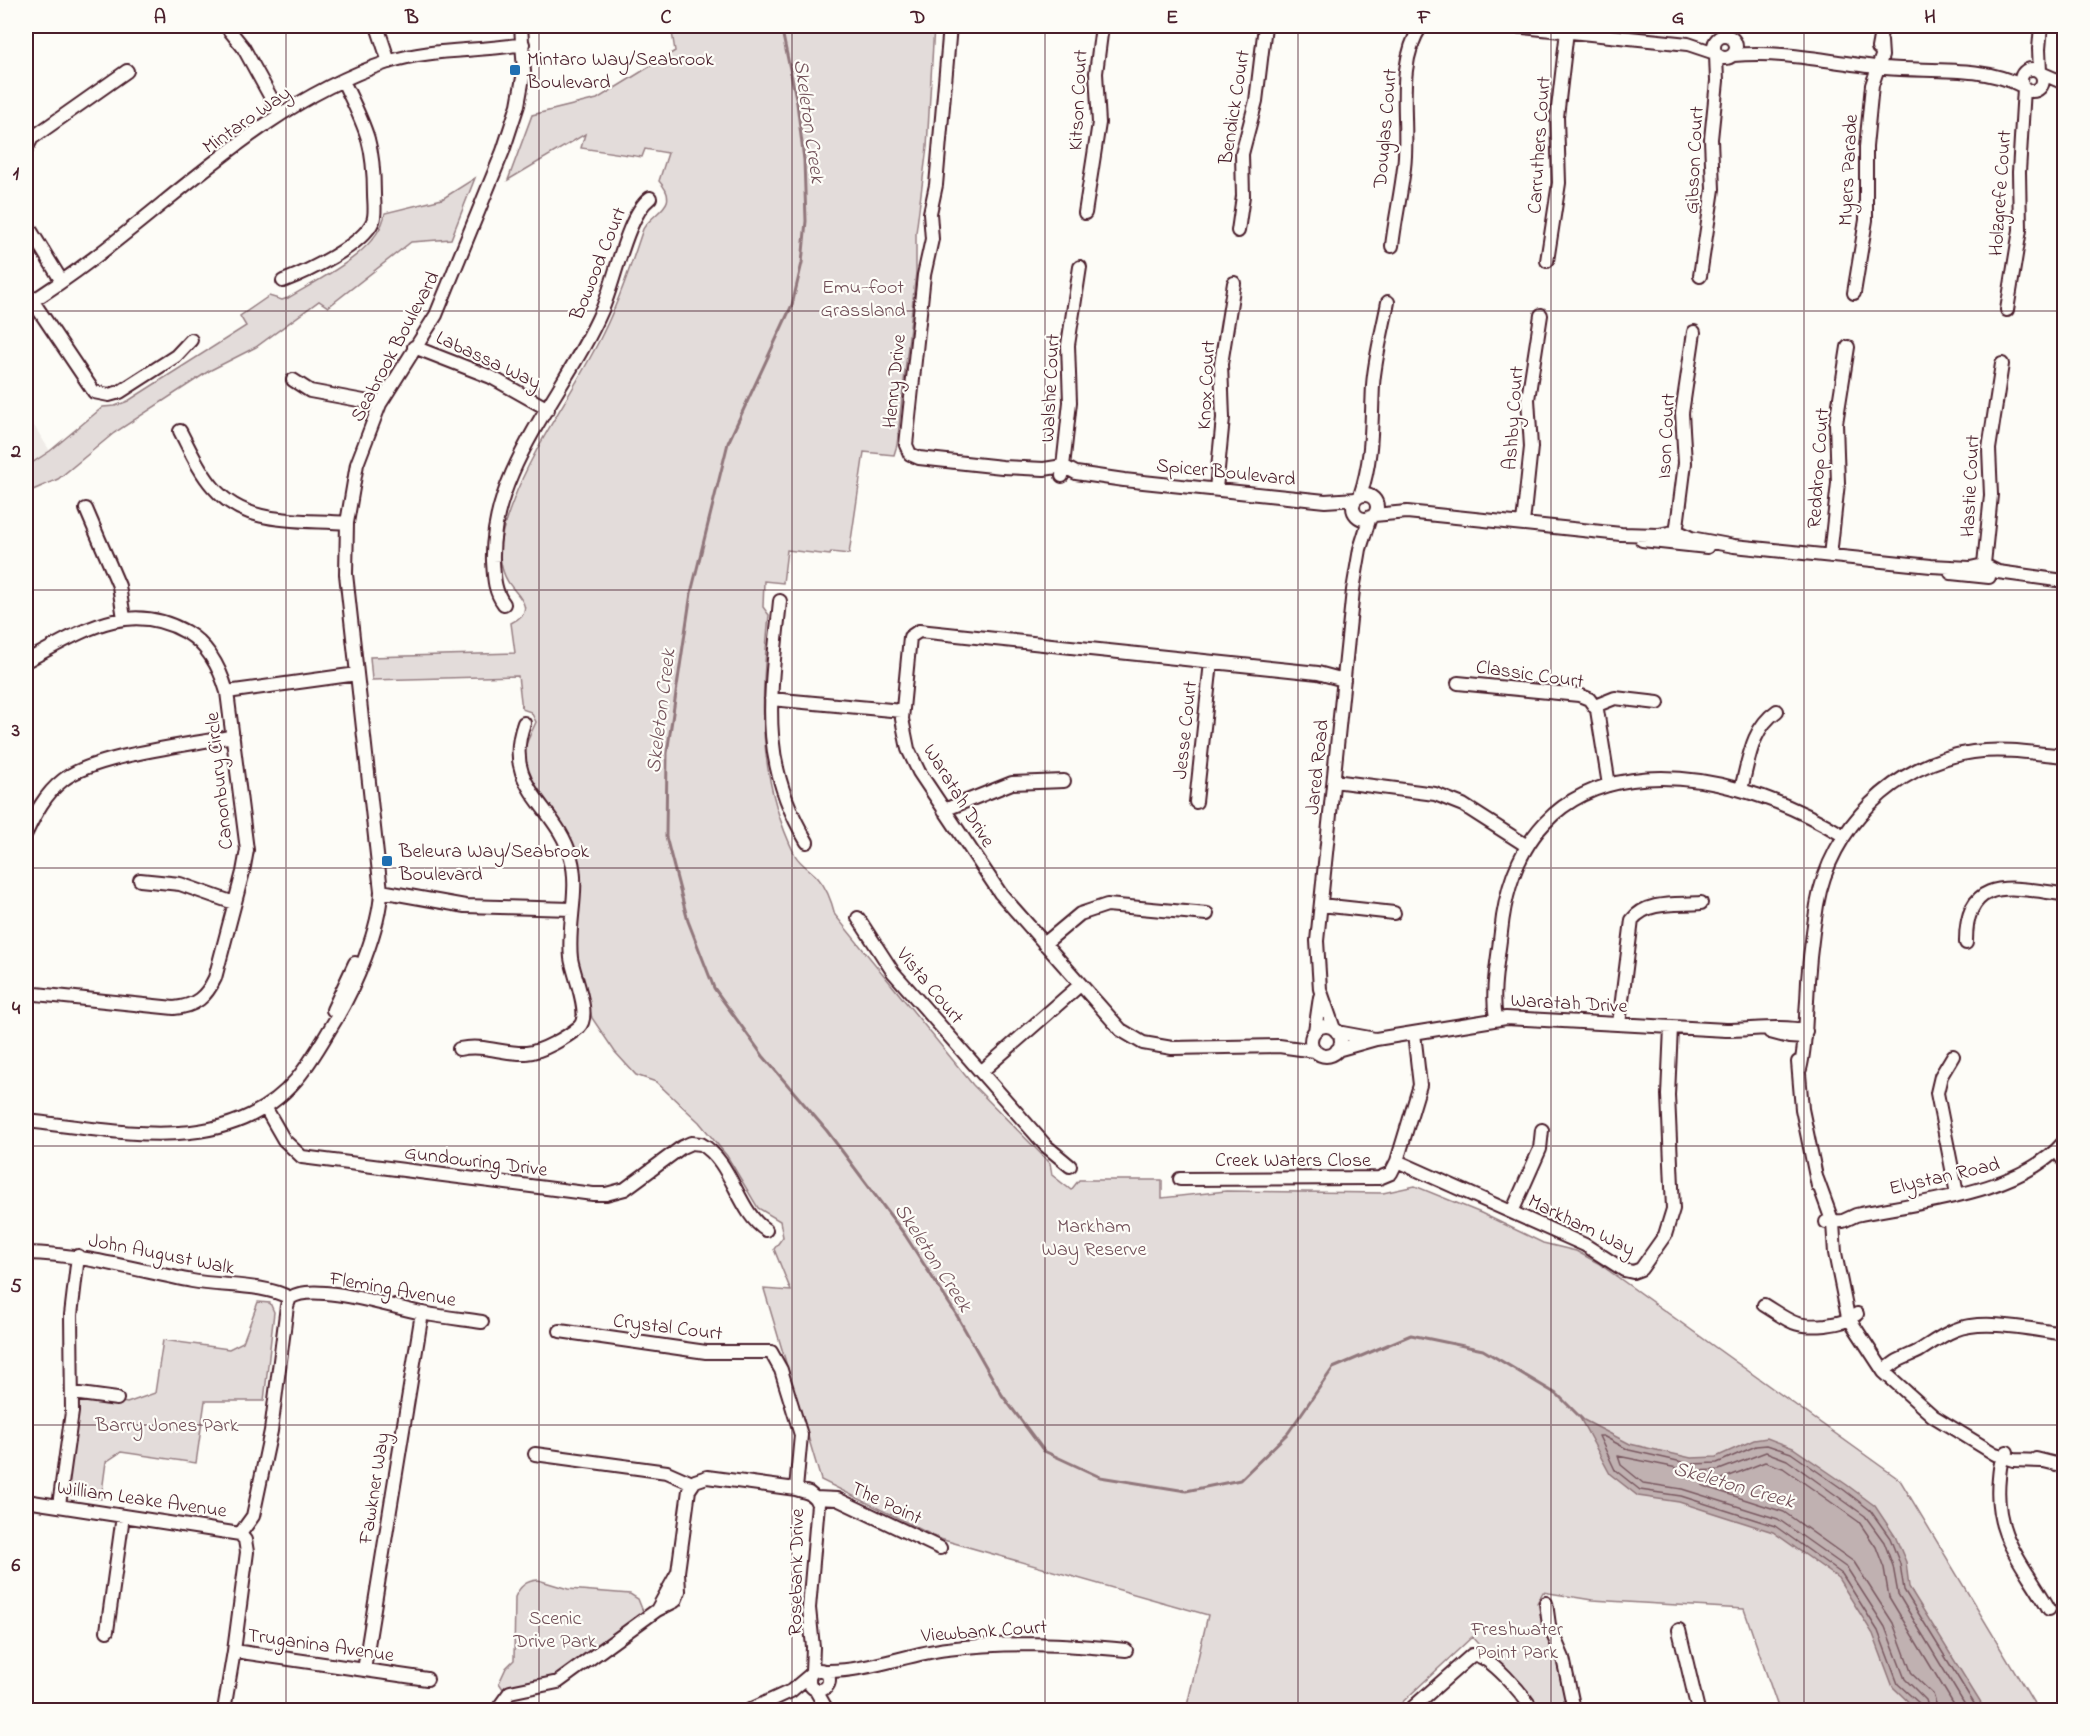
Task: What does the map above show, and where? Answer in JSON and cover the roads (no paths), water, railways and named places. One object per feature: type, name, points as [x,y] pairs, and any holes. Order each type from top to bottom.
[{"type":"street","points":[[226,26],[243,47],[280,114]]},
{"type":"street","points":[[377,26],[388,62]]},
{"type":"street","name":"Seabrook Boulevard","points":[[26,1121],[152,1133],[193,1133],[234,1123],[265,1107],[295,1081],[319,1047],[351,991],[378,915],[381,891],[346,574],[347,523],[357,464],[380,404],[436,315],[510,133],[524,72],[521,26]]},
{"type":"street","name":"Henry Drive","points":[[910,454],[906,445],[924,275],[923,212],[935,173],[950,26]]},
{"type":"street","name":"Kitson Court","points":[[1085,213],[1099,123],[1096,73],[1102,26]]},
{"type":"street","name":"Bendick Court","points":[[1238,231],[1243,196],[1242,154],[1256,101],[1265,26]]},
{"type":"street","points":[[1411,26],[1421,26]]},
{"type":"street","name":"Douglas Court","points":[[1392,246],[1404,169],[1404,119],[1411,26]]},
{"type":"street","name":"Douglas Court","points":[[1411,49],[1421,26]]},
{"type":"street","points":[[1513,26],[1572,30],[1688,44],[1723,55],[1760,52],[1996,77],[2031,88],[2064,84]]},
{"type":"street","points":[[1723,55],[1713,47],[1728,26]]},
{"type":"street","points":[[1723,55],[1736,49],[1733,40],[1733,26]]},
{"type":"street","name":"Myers Parade","points":[[1854,293],[1867,210],[1865,157],[1872,84],[1882,26]]},
{"type":"street","points":[[2031,88],[2044,82],[2039,49],[2041,26]]},
{"type":"street","name":"Carruthers Court","points":[[1547,261],[1559,183],[1557,117],[1572,30]]},
{"type":"street","points":[[1688,44],[1726,36],[1760,52]]},
{"type":"street","name":"Mintaro Way","points":[[29,303],[114,243],[280,114],[343,81],[388,62],[434,52],[523,44]]},
{"type":"street","points":[[2031,88],[2021,80],[2039,49]]},
{"type":"street","name":"Gibson Court","points":[[1700,276],[1713,201],[1711,139],[1723,55]]},
{"type":"street","points":[[1996,77],[2034,69],[2064,84]]},
{"type":"street","points":[[26,149],[32,138],[127,71]]},
{"type":"street","points":[[283,281],[305,273],[363,236],[374,217],[372,148],[368,133],[343,81]]},
{"type":"street","name":"Holzgrefe Court","points":[[2007,310],[2020,230],[2019,172],[2024,114],[2031,88]]},
{"type":"street","name":"Bowood Court","points":[[504,604],[494,580],[493,532],[497,514],[517,465],[602,310],[636,216],[650,198]]},
{"type":"street","points":[[26,223],[61,280]]},
{"type":"street","name":"Walshe Court","points":[[1063,471],[1070,402],[1068,345],[1080,267]]},
{"type":"street","name":"Knox Court","points":[[1216,489],[1223,418],[1221,364],[1234,283]]},
{"type":"street","points":[[1372,516],[1375,501],[1370,464],[1374,421],[1373,385],[1388,302]]},
{"type":"street","points":[[29,303],[87,385],[94,392],[105,395],[114,395],[125,389],[176,356],[191,340]]},
{"type":"street","name":"Ashby Court","points":[[1523,523],[1531,447],[1528,399],[1541,315]]},
{"type":"street","name":"Ison Court","points":[[1676,537],[1684,463],[1682,413],[1694,332]]},
{"type":"street","name":"Labassa Way","points":[[414,347],[491,377],[548,409]]},
{"type":"street","name":"Reddrop Court","points":[[1830,556],[1838,483],[1836,423],[1848,348]]},
{"type":"street","name":"Hastie Court","points":[[1983,569],[1992,495],[1989,449],[2002,364]]},
{"type":"street","points":[[293,380],[310,391],[380,404]]},
{"type":"street","points":[[180,431],[212,487],[242,509],[272,519],[347,523]]},
{"type":"street","name":"Spicer Boulevard","points":[[910,454],[919,458],[1063,471],[1124,480],[1324,501],[1358,497]]},
{"type":"street","points":[[1370,464],[1353,505],[1356,513],[1363,518],[1407,512],[1621,534],[1661,544],[1676,537],[1694,548],[1734,546],[1931,566],[1970,567],[2064,581]]},
{"type":"street","points":[[1358,497],[1366,495],[1375,501],[1407,512]]},
{"type":"street","name":"Spicer Boulevard","points":[[1324,501],[1356,513]]},
{"type":"street","points":[[86,509],[119,586],[124,618]]},
{"type":"street","name":"Jared Road","points":[[1314,1033],[1320,989],[1317,950],[1321,905],[1360,549],[1356,513]]},
{"type":"street","name":"Jared Road","points":[[1360,549],[1372,516]]},
{"type":"street","points":[[780,601],[771,699],[775,764],[789,810],[807,842]]},
{"type":"street","name":"Canonbury Circle","points":[[26,661],[89,629],[124,618],[156,619],[190,635],[214,661],[227,692],[247,850],[215,978],[205,996],[192,1005],[174,1008],[26,993]]},
{"type":"street","name":"Waratah Drive","points":[[1315,1051],[1279,1046],[1172,1048],[1143,1043],[1121,1030],[1000,893],[944,810],[908,749],[902,711],[909,642],[913,633],[919,631],[1345,676]]},
{"type":"street","name":"Jesse Court","points":[[1196,802],[1212,662]]},
{"type":"street","points":[[227,692],[357,674]]},
{"type":"street","name":"Classic Court","points":[[1458,683],[1579,695],[1589,699],[1595,706],[1609,785]]},
{"type":"street","name":"Classic Court","points":[[1595,706],[1615,698],[1658,703]]},
{"type":"street","points":[[771,699],[902,711]]},
{"type":"street","points":[[1741,789],[1756,733],[1765,719],[1777,711]]},
{"type":"street","points":[[459,1049],[486,1046],[530,1052],[574,1030],[584,1020],[585,1012],[571,957],[574,882],[568,849],[557,827],[530,792],[519,766],[518,745],[524,723]]},
{"type":"street","points":[[26,833],[45,798],[57,785],[78,770],[108,761],[233,736]]},
{"type":"street","points":[[2064,756],[1993,750],[1942,759],[1903,777],[1862,813],[1844,836],[1828,868],[1819,898],[1802,1034],[1800,1069],[1802,1110],[1830,1221],[1844,1292],[1851,1316],[1864,1339],[1904,1390],[1933,1416],[1983,1445],[2006,1455],[2064,1466]]},
{"type":"street","points":[[1496,1018],[1494,999],[1504,909],[1514,872],[1527,846],[1566,806],[1609,785],[1645,778],[1673,778],[1741,789],[1785,804],[1844,836]]},
{"type":"street","points":[[944,810],[1012,783],[1064,781]]},
{"type":"street","points":[[1335,781],[1435,794],[1462,806],[1527,846]]},
{"type":"street","points":[[140,880],[180,884],[234,903]]},
{"type":"street","points":[[1966,943],[1967,923],[1972,908],[1978,898],[1989,891],[2001,888],[2064,894]]},
{"type":"street","points":[[381,891],[465,906],[572,909]]},
{"type":"street","points":[[1619,1024],[1632,920],[1640,912],[1650,907],[1701,903]]},
{"type":"street","points":[[1044,944],[1080,914],[1107,905],[1207,914]]},
{"type":"street","points":[[1321,905],[1394,913]]},
{"type":"street","name":"Vista Court","points":[[858,918],[893,972],[1046,1146],[1070,1166]]},
{"type":"street","points":[[981,1072],[1080,985]]},
{"type":"street","name":"Jared Road","points":[[1320,989],[1335,1030]]},
{"type":"street","name":"Waratah Drive","points":[[1338,1050],[1376,1039],[1496,1018],[1762,1030],[1802,1034]]},
{"type":"street","points":[[1327,1026],[1335,1030],[1340,1043],[1338,1050],[1327,1056],[1315,1051],[1311,1043],[1314,1033],[1327,1026]]},
{"type":"street","name":"Markham Way","points":[[1397,1161],[1594,1250],[1624,1270],[1636,1271],[1646,1264],[1665,1235],[1673,1209],[1668,1095],[1671,1027]]},
{"type":"street","name":"Waratah Drive","points":[[1335,1030],[1376,1039]]},
{"type":"street","name":"Waratah Drive","points":[[1279,1046],[1314,1033]]},
{"type":"street","points":[[1397,1161],[1420,1085],[1414,1033]]},
{"type":"street","points":[[1953,1056],[1941,1076],[1937,1093],[1957,1194]]},
{"type":"street","name":"Gundowring Drive","points":[[265,1107],[284,1140],[302,1157],[593,1194],[606,1194],[625,1189],[682,1147],[694,1143],[707,1148],[728,1175],[756,1221],[766,1230]]},
{"type":"street","points":[[1512,1212],[1540,1149],[1542,1130]]},
{"type":"street","name":"Elystan Road","points":[[1830,1221],[1957,1194],[2010,1180],[2062,1151]]},
{"type":"street","name":"Creek Waters Close","points":[[1180,1179],[1379,1178],[1391,1173],[1397,1161]]},
{"type":"street","name":"John August Walk","points":[[26,1253],[78,1256],[191,1281],[274,1291],[290,1299]]},
{"type":"street","points":[[59,1505],[73,1393],[71,1315],[78,1256]]},
{"type":"street","name":"Fleming Avenue","points":[[290,1299],[304,1294],[348,1296],[422,1313],[482,1322]]},
{"type":"street","points":[[240,1534],[253,1516],[276,1402],[287,1306],[290,1299]]},
{"type":"street","points":[[1764,1305],[1801,1327],[1828,1324],[1851,1316]]},
{"type":"street","name":"Fawkner Way","points":[[364,1670],[422,1313]]},
{"type":"street","points":[[1888,1369],[1955,1329],[1968,1326],[1983,1325],[2064,1334]]},
{"type":"street","name":"Crystal Court","points":[[560,1331],[706,1352],[771,1352],[781,1370],[801,1435],[796,1489]]},
{"type":"street","points":[[73,1393],[117,1399]]},
{"type":"street","points":[[496,1710],[510,1692],[548,1686],[576,1671],[657,1610],[678,1572],[689,1490],[692,1483],[667,1472],[535,1454]]},
{"type":"street","points":[[2006,1455],[1999,1479],[1997,1506],[2002,1529],[2049,1609]]},
{"type":"street","name":"The Point","points":[[692,1483],[707,1478],[796,1489],[809,1493],[815,1498],[837,1499],[940,1548]]},
{"type":"street","name":"Rosebank Drive","points":[[815,1498],[818,1504],[809,1608],[813,1647],[827,1710]]},
{"type":"street","name":"William Leake Avenue","points":[[26,1501],[240,1534],[245,1540],[247,1552],[234,1651]]},
{"type":"street","points":[[107,1631],[123,1516]]},
{"type":"street","points":[[1546,1603],[1549,1625],[1563,1658],[1575,1710]]},
{"type":"street","points":[[1679,1630],[1698,1710]]},
{"type":"street","name":"Viewbank Court","points":[[819,1679],[920,1653],[992,1645],[1066,1644],[1125,1650]]},
{"type":"street","name":"Truganina Avenue","points":[[224,1710],[234,1651],[427,1679]]},
{"type":"street","points":[[1410,1710],[1472,1655],[1478,1655],[1493,1664],[1533,1710]]},
{"type":"street","points":[[750,1710],[819,1679]]},
{"type":"water","points":[[1580,1418],[1630,1444],[1691,1458],[1716,1457],[1754,1440],[1767,1438],[1793,1448],[1847,1485],[1875,1506],[1895,1536],[1906,1562],[1909,1587],[1985,1710],[1917,1710],[1893,1687],[1873,1634],[1838,1578],[1773,1532],[1679,1502],[1638,1496],[1610,1474]]},
{"type":"waterway","name":"Skeleton Creek","points":[[781,26],[797,103],[804,160],[806,221],[802,263],[792,305],[728,443],[691,593],[667,753],[666,837],[688,921],[714,988],[763,1056],[827,1131],[905,1235],[956,1314],[1002,1395],[1044,1451],[1100,1477],[1186,1491],[1240,1480],[1288,1433],[1333,1368],[1411,1335],[1483,1350],[1558,1395],[1582,1419]]},
{"type":"place","name":"Mintaro Way/Seabrook Boulevard","points":[[515,70]]},
{"type":"place","name":"Beleura Way/Seabrook Boulevard","points":[[387,861]]},
{"type":"park label","name":"Emu-foot Grassland","points":[[863,298]]},
{"type":"park label","name":"Markham Way Reserve","points":[[1094,1236]]},
{"type":"park label","name":"Barry Jones Park","points":[[167,1424]]},
{"type":"park label","name":"Scenic Drive Park","points":[[555,1628]]},
{"type":"park label","name":"Freshwater Point Park","points":[[1517,1640]]}]
